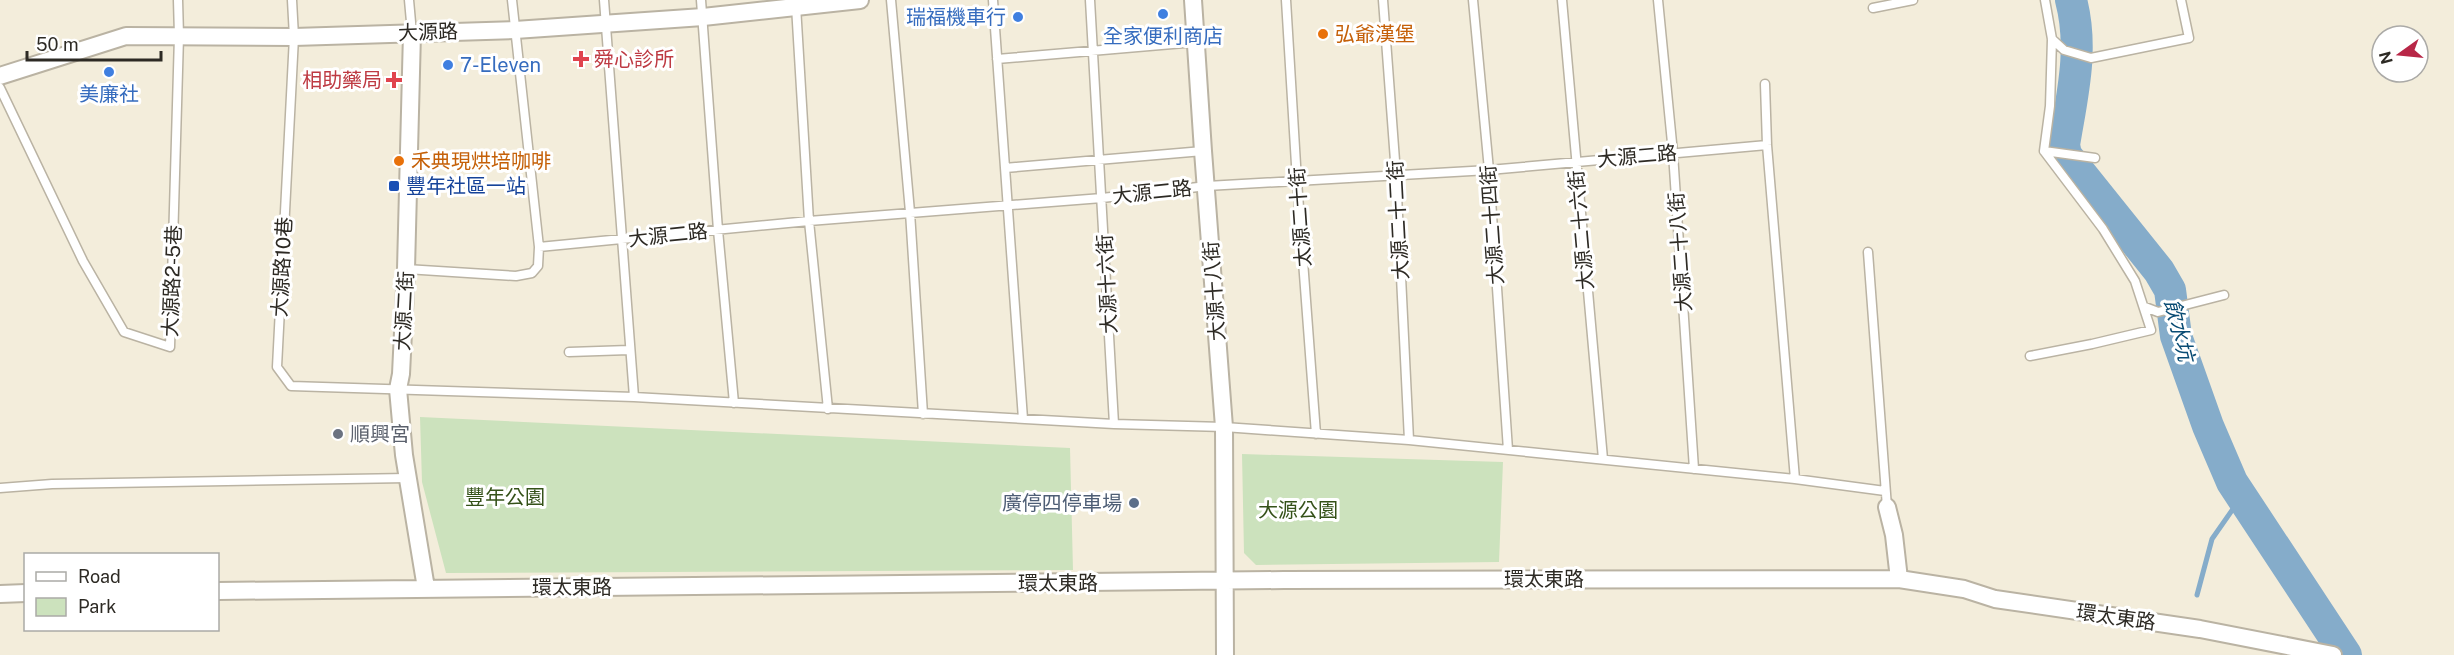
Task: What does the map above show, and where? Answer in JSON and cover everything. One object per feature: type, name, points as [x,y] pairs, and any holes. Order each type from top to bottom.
[{"type":"street","name":"大源路","points":[[0,76],[126,36],[294,37],[515,30],[606,22],[702,8],[860,0]]},
{"type":"street","name":"大源十八街","points":[[1193,0],[1224,427],[1225,655]]},
{"type":"street","name":"大源二街","points":[[412,33],[406,269],[401,374],[398,389],[408,478],[426,588]]},
{"type":"street","points":[[1886,499],[1894,535],[1899,579]]},
{"type":"street","name":"環太東路","points":[[219,591],[1284,580],[1899,579],[1964,589],[1995,599],[2200,629],[2329,654]]},
{"type":"street","points":[[0,594],[24,593]]},
{"type":"lane","points":[[178,0],[179,36]]},
{"type":"lane","points":[[292,0],[294,37]]},
{"type":"lane","points":[[409,0],[412,33]]},
{"type":"lane","points":[[406,269],[516,276],[532,273],[537,266],[539,247],[512,0]]},
{"type":"lane","points":[[604,0],[634,397]]},
{"type":"lane","points":[[891,0],[910,212],[923,414]]},
{"type":"lane","points":[[993,0],[1023,419]]},
{"type":"lane","name":"大源十六街","points":[[1090,0],[1114,424]]},
{"type":"lane","name":"太源二十街","points":[[1286,0],[1316,434]]},
{"type":"lane","name":"大源二十二街","points":[[1383,0],[1396,174],[1409,440]]},
{"type":"lane","name":"大源二十四街","points":[[1473,0],[1489,170],[1508,450]]},
{"type":"lane","name":"大源二十六街","points":[[1562,0],[1603,459]]},
{"type":"lane","name":"大源二十八街","points":[[1658,0],[1673,153],[1694,469]]},
{"type":"lane","points":[[1873,8],[1913,0]]},
{"type":"lane","points":[[2030,356],[2151,330],[2135,281],[2103,229],[2044,151],[2052,39],[2045,0]]},
{"type":"lane","points":[[2052,39],[2064,50],[2091,58],[2189,38],[2181,0]]},
{"type":"lane","points":[[796,4],[809,221],[828,409]]},
{"type":"lane","points":[[702,8],[718,230],[734,403]]},
{"type":"lane","name":"大源路2-5巷","points":[[0,87],[83,261],[124,332],[170,347],[179,36]]},
{"type":"lane","name":"大源路10巷","points":[[294,37],[277,367],[291,386],[398,389]]},
{"type":"lane","points":[[998,59],[1196,42]]},
{"type":"lane","points":[[1765,84],[1767,145],[1795,479]]},
{"type":"lane","name":"大源二路","points":[[539,247],[910,212],[1102,198],[1207,186],[1489,170],[1767,145]]},
{"type":"lane","points":[[1005,168],[1203,151]]},
{"type":"lane","points":[[2044,151],[2095,158]]},
{"type":"lane","points":[[398,389],[634,397],[1114,424],[1224,427],[1409,440],[1795,479],[1886,499],[1868,252]]},
{"type":"lane","points":[[2145,307],[2158,312],[2224,295]]},
{"type":"lane","points":[[569,352],[629,350]]},
{"type":"lane","points":[[0,488],[52,484],[408,478]]},
{"type":"green space","name":"豐年公園","points":[[420,417],[1070,448],[1073,570],[446,573],[422,482]]},
{"type":"green space","name":"大源公園","points":[[1242,454],[1503,462],[1499,562],[1256,565],[1244,553]]},
{"type":"waterway","name":"飲水坑","points":[[2071,0],[2075,18],[2077,54],[2064,145],[2066,155],[2159,271],[2170,290],[2176,336],[2208,426],[2232,482],[2346,655]]},
{"type":"waterway","points":[[2197,595],[2212,539],[2242,496]]},
{"type":"place","name":"全家便利商店","points":[[1163,14]]},
{"type":"place","name":"瑞福機車行","points":[[1018,17]]},
{"type":"place","name":"弘爺漢堡","points":[[1323,34]]},
{"type":"place","name":"舜心診所","points":[[581,59]]},
{"type":"place","name":"7-Eleven","points":[[448,65]]},
{"type":"place","name":"美廉社","points":[[109,72]]},
{"type":"place","name":"相助藥局","points":[[394,80]]},
{"type":"place","name":"禾典現烘培咖啡","points":[[399,161]]},
{"type":"place","name":"豐年社區一站","points":[[394,186]]},
{"type":"place","name":"順興宮","points":[[338,434]]},
{"type":"place","name":"廣停四停車場","points":[[1134,503]]}]
